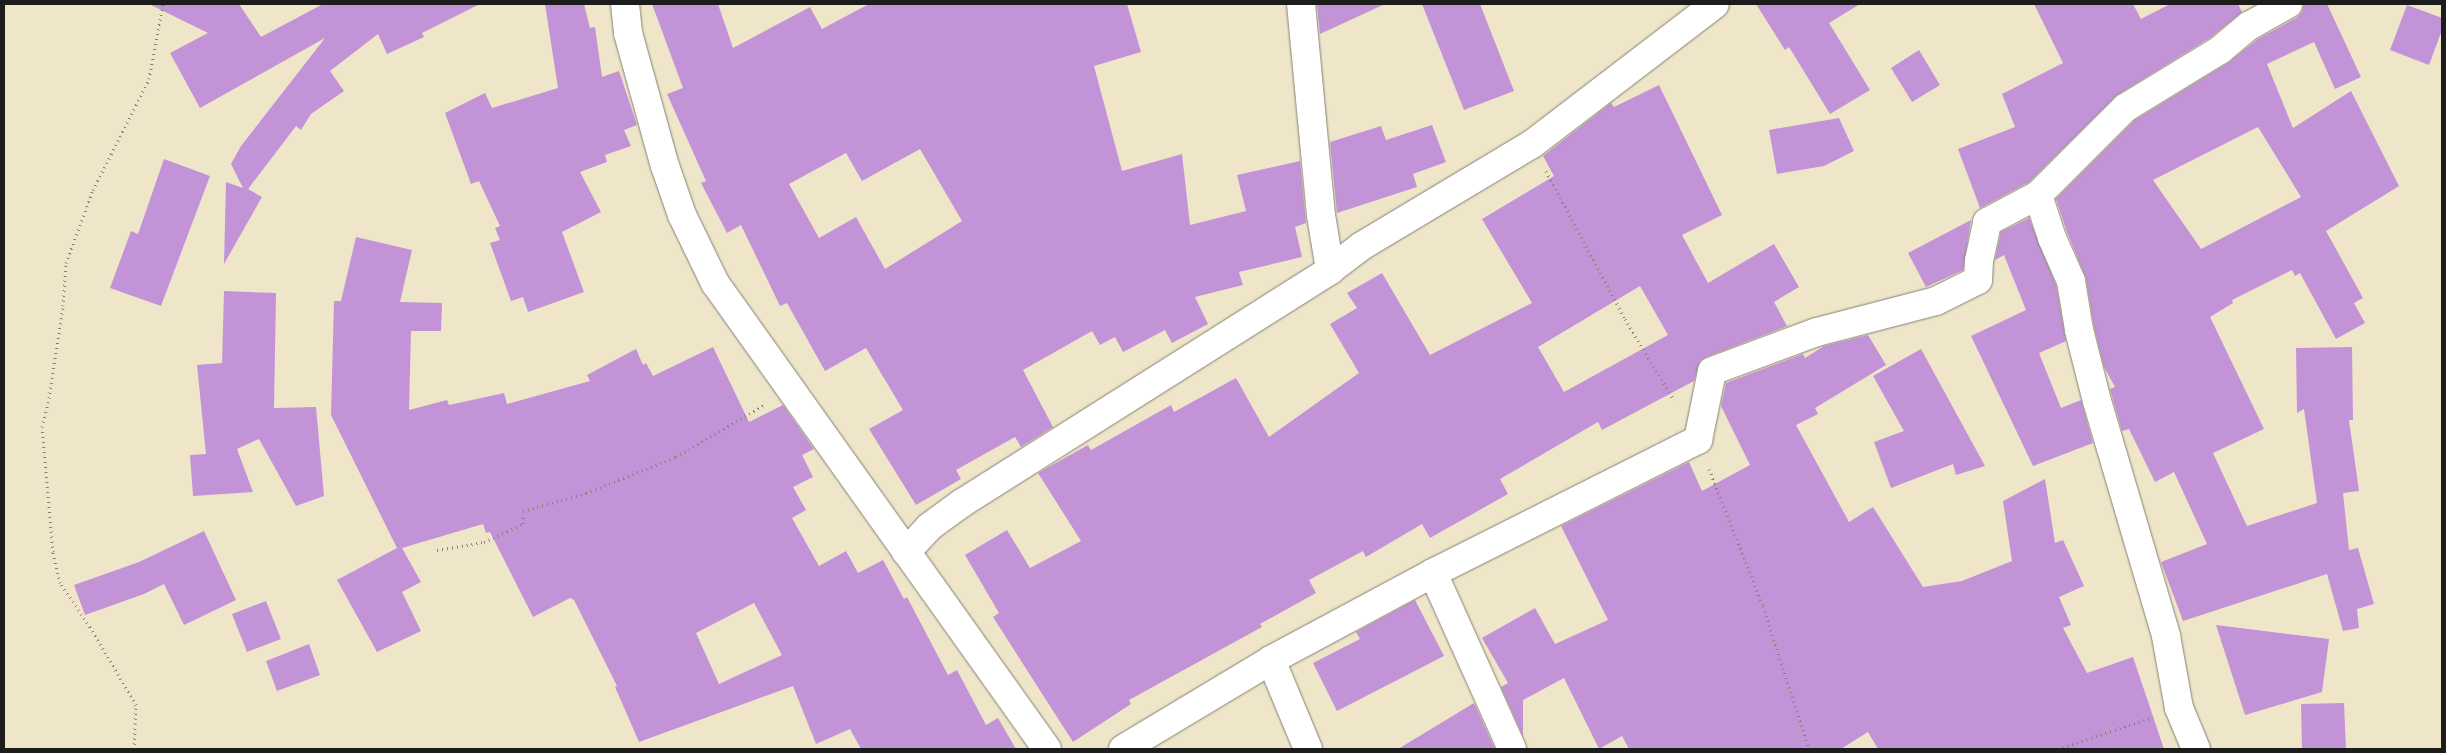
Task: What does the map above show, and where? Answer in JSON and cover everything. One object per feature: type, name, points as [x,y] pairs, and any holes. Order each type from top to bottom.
[{"type":"street","points":[[625,4],[628,34],[665,166],[682,215],[715,283],[1047,749]]},
{"type":"street","points":[[1301,4],[1321,215],[1330,270]]},
{"type":"street","points":[[906,552],[929,527],[962,503],[1330,270],[1360,247],[1532,144],[1715,4]]},
{"type":"street","points":[[1123,749],[1271,660],[1434,573],[1698,440],[1712,370],[1817,332],[1936,301],[1978,280],[1979,261],[1987,222],[2038,195],[2125,108],[2220,50],[2249,26],[2288,4]]},
{"type":"street","points":[[2038,195],[2052,238],[2071,280],[2079,330],[2097,401],[2166,636],[2179,708],[2196,749]]},
{"type":"street","points":[[1434,573],[1512,749]]},
{"type":"street","points":[[1271,660],[1308,749]]},
{"type":"path","points":[[134,749],[136,705],[90,627],[60,583],[53,552],[42,427],[49,398],[63,306],[66,264],[93,190],[150,78],[163,4]]},
{"type":"path","points":[[437,550],[484,542],[523,524],[524,511],[586,493],[676,457],[792,389]]},
{"type":"path","points":[[2058,749],[2179,708]]},
{"type":"building","points":[[149,4],[239,4],[261,37],[323,4],[480,4],[422,33],[424,37],[387,54],[378,34],[330,71],[344,91],[311,114],[301,130],[296,126],[248,189],[262,197],[224,264],[226,182],[243,188],[231,164],[241,146],[325,38],[200,108],[170,53],[208,33]]},
{"type":"building","points":[[545,4],[584,4],[590,28],[595,27],[602,77],[619,71],[637,125],[624,130],[631,146],[605,155],[607,162],[580,172],[601,212],[562,232],[584,292],[528,312],[523,297],[511,301],[490,243],[500,240],[495,228],[500,226],[479,181],[471,184],[445,113],[485,93],[492,108],[558,88]]},
{"type":"building","points":[[652,4],[718,4],[733,48],[810,7],[822,29],[869,4],[1127,4],[1141,52],[1094,66],[1122,171],[1182,154],[1190,225],[1246,211],[1237,175],[1300,161],[1306,223],[1295,227],[1302,257],[1239,272],[1243,285],[1195,297],[1208,324],[1172,343],[1165,330],[1123,352],[1115,337],[1100,345],[1092,331],[1023,370],[1053,427],[1021,447],[1015,437],[956,470],[961,479],[916,505],[869,429],[903,410],[866,348],[825,371],[787,303],[780,306],[741,225],[727,233],[701,183],[706,181],[667,94],[683,88]],"holes":[[[920,149],[962,221],[885,269],[856,217],[819,238],[789,184],[846,153],[862,181]]]},
{"type":"building","points":[[1317,4],[1385,4],[1320,34]]},
{"type":"building","points":[[1422,4],[1480,4],[1514,91],[1464,110]]},
{"type":"building","points":[[1756,4],[1860,4],[1829,23],[1870,90],[1830,114],[1789,47],[1785,50]]},
{"type":"building","points":[[2034,4],[2133,4],[2141,19],[2170,4],[2238,4],[2242,12],[2211,37],[2117,95],[2029,182],[1980,208],[1958,149],[2015,127],[2002,94],[2063,63]]},
{"type":"building","points":[[2304,4],[2327,4],[2361,77],[2335,89],[2314,42],[2267,64],[2293,128],[2351,91],[2399,186],[2326,231],[2363,298],[2354,303],[2365,323],[2336,339],[2300,273],[2295,276],[2292,270],[2232,300],[2233,303],[2210,317],[2264,429],[2213,453],[2247,526],[2317,503],[2304,409],[2297,413],[2296,348],[2352,347],[2353,420],[2349,420],[2359,491],[2343,493],[2349,550],[2358,548],[2374,604],[2357,609],[2359,628],[2343,631],[2327,574],[2183,621],[2161,562],[2207,544],[2174,472],[2155,482],[2129,429],[2122,431],[2110,389],[2115,387],[2104,367],[2094,327],[2086,278],[2056,199],[2135,120],[2228,63],[2258,39],[2296,18],[2302,12]],"holes":[[[2258,127],[2301,197],[2201,249],[2153,180]]]},
{"type":"building","points":[[2407,5],[2442,18],[2442,30],[2429,65],[2390,50]]},
{"type":"building","points":[[1919,50],[1940,85],[1912,102],[1891,68]]},
{"type":"building","points":[[1659,85],[1722,215],[1682,235],[1708,283],[1774,244],[1799,287],[1774,302],[1787,326],[1706,357],[1700,361],[1694,381],[1602,430],[1598,422],[1500,479],[1508,494],[1430,538],[1422,524],[1366,557],[1363,551],[1309,580],[1316,593],[1260,624],[1262,627],[1129,700],[1131,704],[1073,742],[993,617],[999,613],[965,555],[1007,530],[1030,568],[1081,541],[1038,473],[1088,445],[1091,450],[1171,405],[1174,412],[1236,378],[1269,437],[1359,373],[1330,324],[1357,308],[1347,293],[1382,273],[1430,355],[1532,303],[1482,219],[1554,176],[1543,156],[1611,103],[1614,107]],"holes":[[[1640,286],[1668,335],[1564,392],[1538,347]]]},
{"type":"building","points":[[1839,118],[1854,151],[1824,166],[1777,174],[1769,130]]},
{"type":"building","points":[[1432,125],[1446,162],[1413,174],[1417,187],[1337,213],[1330,142],[1381,126],[1386,140]]},
{"type":"building","points":[[164,159],[210,176],[161,306],[110,288],[131,231],[138,234]]},
{"type":"building","points":[[2029,218],[2056,285],[2066,341],[2039,353],[2061,408],[2081,400],[2093,443],[2033,466],[1971,336],[2026,310],[2004,255],[1995,260],[2001,232]]},
{"type":"building","points":[[1971,220],[1963,270],[1926,287],[1908,253]]},
{"type":"building","points":[[356,237],[412,250],[400,302],[442,303],[441,331],[411,331],[409,410],[447,400],[449,405],[504,393],[507,404],[590,381],[587,375],[636,349],[643,365],[646,363],[653,376],[713,347],[749,422],[783,405],[814,449],[802,455],[813,477],[793,487],[806,510],[792,518],[819,566],[846,551],[858,573],[883,560],[904,599],[907,597],[948,675],[957,670],[986,725],[998,718],[1016,749],[861,749],[850,729],[816,744],[793,686],[639,742],[615,687],[617,686],[574,600],[570,598],[533,617],[490,532],[486,533],[483,524],[402,548],[421,582],[402,592],[421,631],[377,652],[337,580],[397,548],[331,415],[334,301],[341,301]],"holes":[[[754,603],[782,655],[719,684],[696,633]]]},
{"type":"building","points":[[224,291],[276,293],[274,408],[316,407],[324,496],[296,506],[259,439],[237,449],[253,492],[193,496],[190,455],[206,454],[197,365],[222,363]]},
{"type":"building","points":[[1868,335],[1886,365],[1815,408],[1818,414],[1796,425],[1849,522],[1873,507],[1923,587],[1962,581],[2012,561],[2003,501],[2045,479],[2055,543],[2063,540],[2084,586],[2059,597],[2071,625],[2063,628],[2087,673],[2133,657],[2164,749],[1878,749],[1868,732],[1841,749],[1629,749],[1622,736],[1599,749],[1564,678],[1523,700],[1523,736],[1501,687],[1508,683],[1482,638],[1535,608],[1555,644],[1608,620],[1561,526],[1689,462],[1702,491],[1750,465],[1721,406],[1726,383],[1803,354],[1805,358],[1824,346]]},
{"type":"building","points":[[1921,349],[1985,466],[1956,475],[1953,464],[1891,488],[1874,442],[1904,431],[1873,376]]},
{"type":"building","points":[[204,531],[236,600],[184,625],[164,584],[144,594],[85,615],[74,585],[139,562]]},
{"type":"building","points":[[1415,600],[1444,656],[1337,711],[1313,663],[1360,639],[1356,632]]},
{"type":"building","points":[[266,601],[281,639],[247,652],[232,614]]},
{"type":"building","points":[[2216,625],[2329,639],[2322,692],[2245,715]]},
{"type":"building","points":[[309,644],[320,675],[277,691],[266,661]]},
{"type":"building","points":[[1474,703],[1495,749],[1398,749]]},
{"type":"building","points":[[2344,703],[2346,749],[2302,749],[2301,704]]}]
